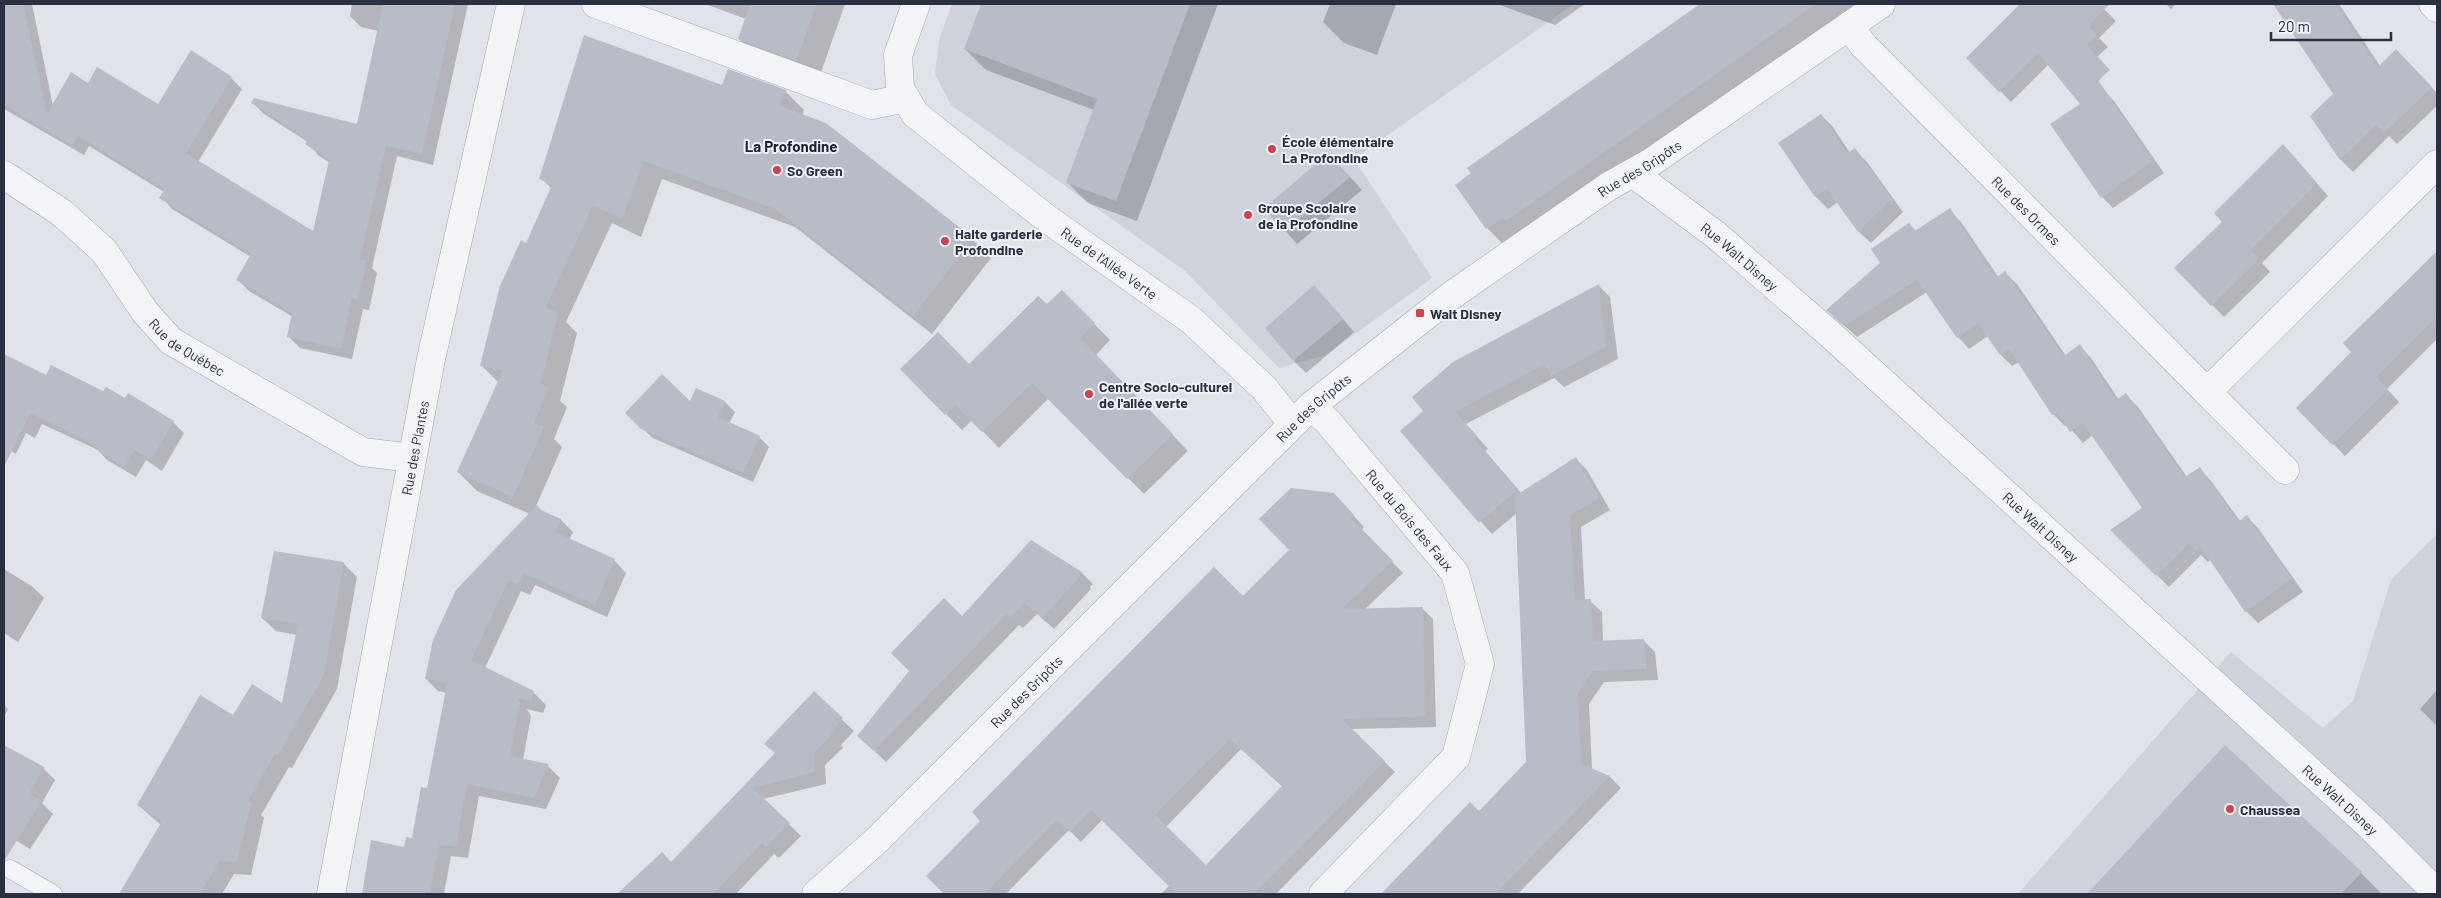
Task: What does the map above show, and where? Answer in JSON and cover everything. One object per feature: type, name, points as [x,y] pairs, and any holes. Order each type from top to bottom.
[{"type":"street","name":"Rue des Plantes","points":[[331,894],[431,359],[511,4]]},
{"type":"street","points":[[596,4],[872,105],[906,98]]},
{"type":"street","name":"Rue de l'Allée Verte","points":[[916,4],[898,55],[900,88],[915,114],[1046,218],[1191,320],[1264,388],[1302,414]]},
{"type":"street","name":"Rue des Gripôts","points":[[816,894],[876,841],[1302,414],[1452,295],[1609,186],[1634,174],[1881,4]]},
{"type":"street","points":[[2433,4],[2437,8]]},
{"type":"street","name":"Rue des Ormes","points":[[1849,26],[1864,46],[2285,470]]},
{"type":"street","points":[[2207,392],[2437,164]]},
{"type":"street","name":"Rue Walt Disney","points":[[1634,174],[1716,235],[1831,335],[2371,827],[2437,892]]},
{"type":"street","name":"Rue de Québec","points":[[4,175],[62,213],[104,251],[145,312],[171,341],[363,452],[412,458]]},
{"type":"street","name":"Rue du Bois des Faux","points":[[1302,414],[1329,423],[1455,573],[1480,664],[1456,757],[1323,894]]},
{"type":"lane","points":[[10,868],[53,894]]},
{"type":"shaded area","name":"Groupe Scolaire de la Profondine","points":[[952,4],[1574,4],[1354,159],[1432,278],[1326,355],[1279,368],[1185,271],[951,105],[935,74],[939,40]]},
{"type":"shaded area","points":[[2437,534],[2437,894],[2018,894],[2231,652],[2323,728],[2353,701],[2391,580]]},
{"type":"building","points":[[4,4],[23,4],[47,114],[71,72],[88,83],[97,67],[158,104],[191,50],[232,77],[186,153],[313,231],[329,160],[305,144],[308,140],[251,103],[254,98],[357,124],[383,4],[455,4],[422,154],[386,146],[360,259],[367,261],[358,300],[352,298],[341,349],[287,337],[292,313],[236,280],[251,254],[159,198],[165,189],[78,136],[72,145],[4,105]]},
{"type":"building","points":[[750,4],[817,4],[796,61],[738,39]]},
{"type":"building","points":[[981,4],[1190,4],[1116,201],[1066,183],[1097,99],[964,49]]},
{"type":"building","points":[[1700,4],[1816,4],[1506,221],[1503,218],[1486,229],[1455,185],[1471,173],[1467,168]]},
{"type":"building","points":[[2020,4],[2110,4],[2088,26],[2097,35],[2087,45],[2110,70],[2098,80],[2153,161],[2101,198],[2050,124],[2080,104],[2038,53],[1999,92],[1966,58]]},
{"type":"building","points":[[2273,4],[2336,4],[2378,67],[2396,49],[2432,87],[2384,133],[2376,125],[2340,160],[2310,116],[2333,94]]},
{"type":"building","name":"So Green","points":[[584,35],[722,85],[728,69],[786,90],[780,106],[826,123],[973,238],[913,316],[775,209],[644,161],[622,219],[593,205],[546,307],[558,313],[541,384],[549,388],[534,423],[544,427],[513,497],[457,472],[503,370],[480,366],[500,286],[521,240],[526,243],[552,185],[539,179]]},
{"type":"building","points":[[1821,114],[1847,153],[1855,148],[1892,199],[1858,232],[1827,189],[1815,197],[1778,143]]},
{"type":"building","points":[[2283,144],[2317,183],[2251,250],[2259,259],[2211,306],[2174,268],[2222,222],[2214,213]]},
{"type":"building","points":[[1329,153],[1350,177],[1284,232],[1264,208]]},
{"type":"building","points":[[1950,208],[1996,278],[2005,271],[2064,356],[2080,344],[2116,400],[2126,393],[2185,477],[2200,467],[2238,522],[2247,515],[2292,579],[2245,612],[2201,547],[2195,551],[2190,543],[2156,576],[2110,530],[2142,508],[2083,423],[2070,432],[2057,412],[2052,415],[2009,349],[2000,355],[1978,323],[1957,338],[1917,280],[1844,326],[1826,310],[1880,263],[1871,249],[1909,223],[1915,231]]},
{"type":"building","points":[[2437,252],[2437,317],[2376,377],[2388,389],[2332,445],[2296,408],[2351,352],[2343,343]]},
{"type":"building","points":[[1599,284],[1606,347],[1551,376],[1545,364],[1455,412],[1477,436],[1474,439],[1518,489],[1479,523],[1400,431],[1423,411],[1412,397],[1453,362]]},
{"type":"building","points":[[1314,285],[1343,319],[1293,361],[1265,328]]},
{"type":"building","name":"Centre Socio-culturel de l'allée verte","points":[[1062,290],[1095,323],[1080,338],[1173,434],[1127,479],[1032,383],[982,432],[955,405],[945,415],[900,369],[938,332],[969,364],[1038,296],[1047,304]]},
{"type":"building","points":[[4,354],[46,375],[51,365],[103,391],[106,387],[125,398],[128,393],[174,421],[151,460],[134,450],[124,467],[94,448],[96,445],[30,413],[4,467]]},
{"type":"building","points":[[662,374],[690,401],[696,388],[725,401],[718,417],[760,436],[743,473],[641,429],[625,413]]},
{"type":"building","points":[[1576,457],[1599,498],[1570,516],[1575,600],[1591,599],[1593,641],[1644,639],[1647,669],[1593,671],[1578,692],[1581,764],[1610,776],[1495,894],[1381,894],[1470,802],[1479,811],[1526,762],[1515,496]]},
{"type":"building","points":[[1291,488],[1334,493],[1354,515],[1351,518],[1393,561],[1342,609],[1423,607],[1425,716],[1342,719],[1385,761],[1254,894],[1177,894],[1091,810],[1070,832],[1057,820],[984,894],[944,894],[926,876],[980,821],[972,812],[1214,567],[1243,596],[1289,550],[1259,519]],"holes":[[[1230,739],[1282,786],[1206,865],[1155,815]]]},
{"type":"building","points":[[537,505],[541,510],[561,519],[555,532],[615,559],[595,605],[523,573],[518,584],[509,580],[471,660],[534,691],[531,701],[517,698],[520,703],[510,756],[549,764],[534,798],[467,784],[456,847],[439,844],[430,894],[362,894],[371,840],[404,847],[406,837],[412,838],[421,787],[427,788],[447,684],[425,679],[433,640],[456,590]]},
{"type":"building","points":[[1031,540],[1082,572],[1079,575],[1081,576],[1042,618],[1024,603],[1010,618],[1007,614],[874,751],[857,736],[909,671],[891,653],[944,598],[962,616]]},
{"type":"building","points":[[274,551],[344,562],[324,675],[278,755],[275,754],[248,801],[251,804],[237,862],[220,861],[200,894],[119,894],[162,821],[137,805],[200,695],[233,715],[252,684],[282,703],[298,624],[261,618]]},
{"type":"building","points":[[814,691],[843,718],[830,733],[832,735],[814,753],[814,772],[753,788],[790,823],[766,847],[762,843],[713,894],[617,894],[662,852],[671,862],[775,753],[764,744]]},
{"type":"building","points":[[4,745],[44,767],[29,794],[42,801],[4,861]]},
{"type":"building","name":"Chaussea","points":[[2225,745],[2362,872],[2341,894],[2087,894]]},
{"type":"place","name":"École élémentaire La Profondine","points":[[1272,149]]},
{"type":"place","name":"So Green","points":[[777,170]]},
{"type":"place","name":"Groupe Scolaire de la Profondine","points":[[1248,215]]},
{"type":"place","name":"Halte garderie Profondine","points":[[945,241]]},
{"type":"place","name":"Walt Disney","points":[[1420,313]]},
{"type":"place","name":"Centre Socio-culturel de l'allée verte","points":[[1089,394]]},
{"type":"place","name":"Chaussea","points":[[2230,809]]},
{"type":"district","name":"La Profondine","points":[[791,146]]}]
